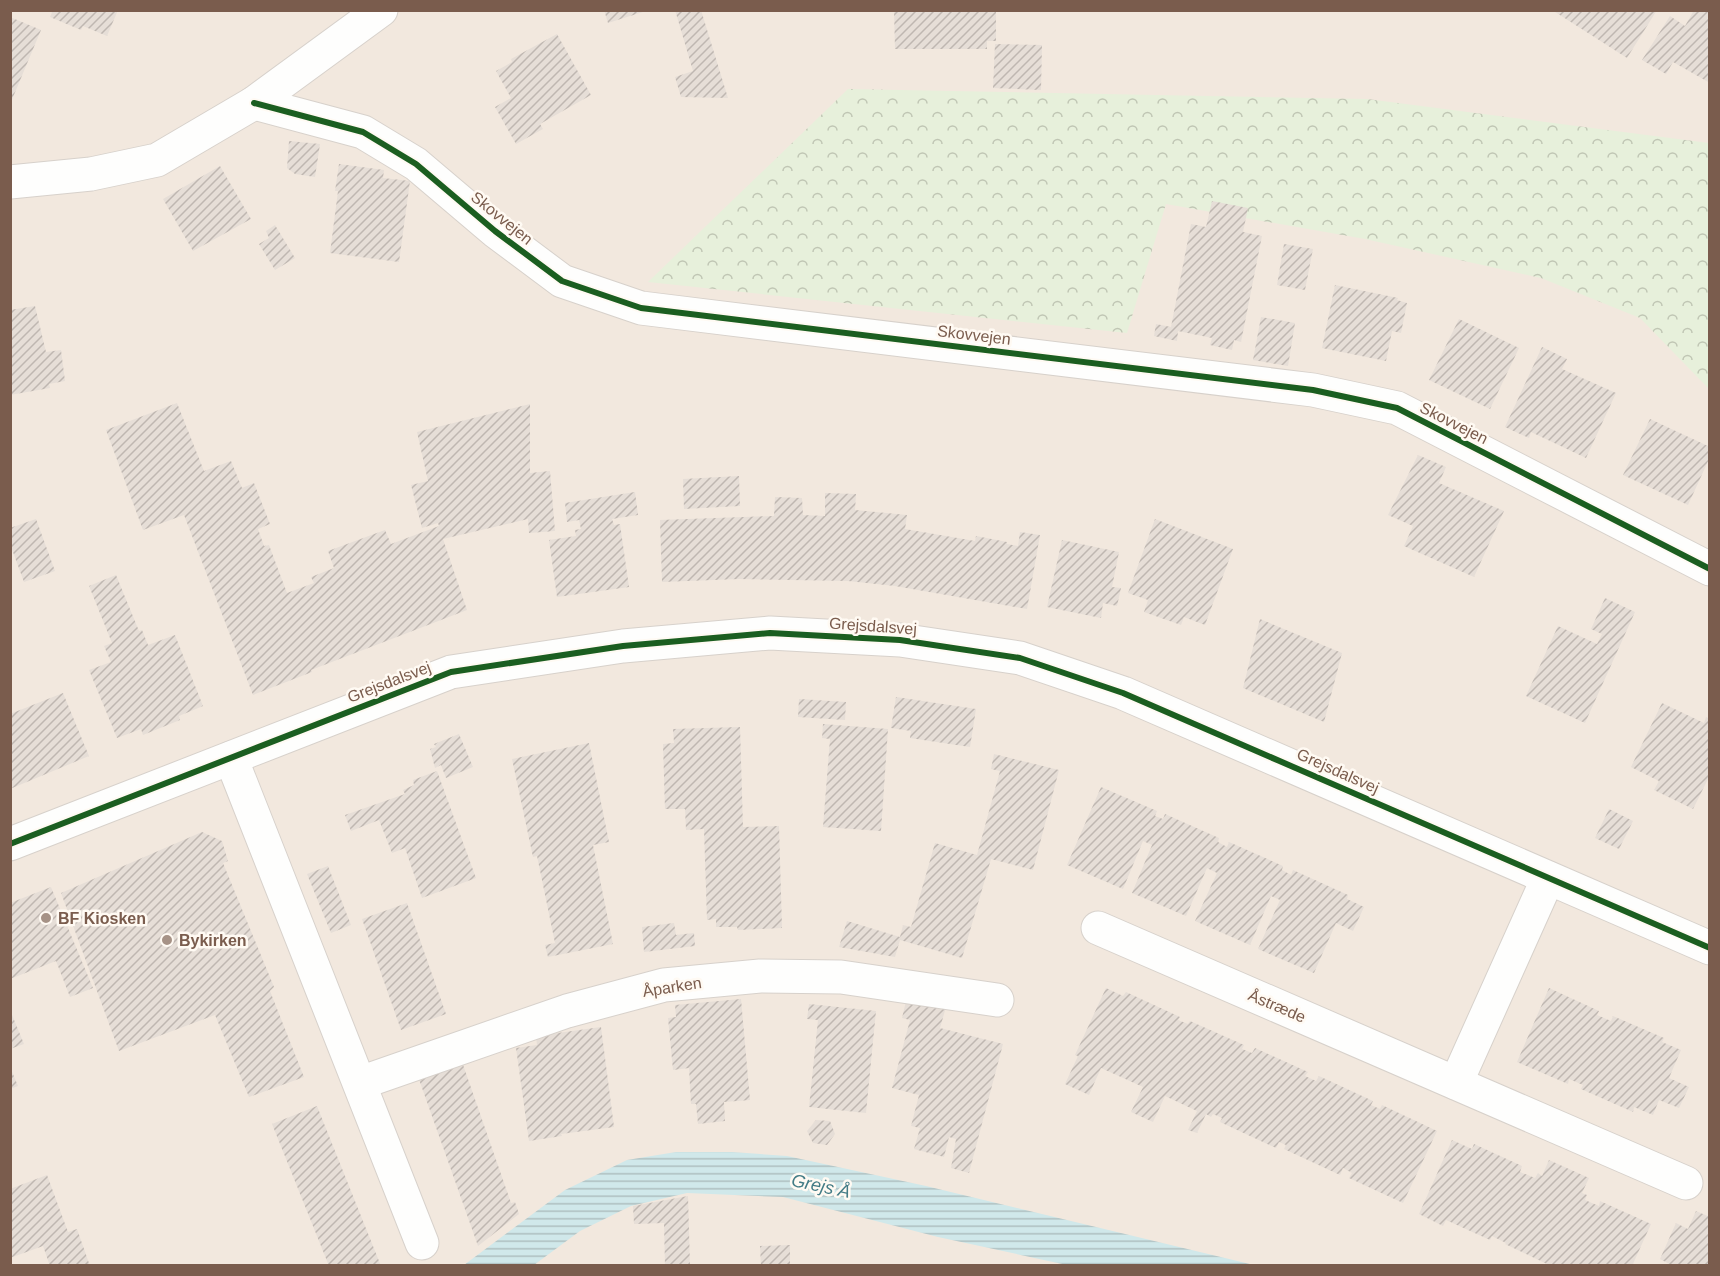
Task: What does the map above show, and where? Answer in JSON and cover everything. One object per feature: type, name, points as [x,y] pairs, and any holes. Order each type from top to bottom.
[{"type":"street","points":[[10,182],[91,174],[157,160],[254,103],[381,10]]},
{"type":"street","name":"Skovvejen","points":[[254,103],[363,132],[416,164],[495,231],[562,281],[641,308],[1313,390],[1397,408],[1710,569]]},
{"type":"street","name":"Grejsdalsvej","points":[[10,844],[451,672],[623,646],[770,633],[900,640],[1020,658],[1124,693],[1710,948]]},
{"type":"street","points":[[231,758],[422,1243]]},
{"type":"street","points":[[1456,1083],[1548,878]]},
{"type":"street","name":"Åstræde","points":[[1098,928],[1686,1183]]},
{"type":"street","name":"Åparken","points":[[360,1083],[567,1011],[664,985],[760,976],[841,977],[997,1000]]},
{"type":"shaded area","points":[[10,11],[1709,11],[1709,1265],[11,1265]]},
{"type":"green space","points":[[848,89],[1367,99],[1709,143],[1709,389],[1640,318],[1541,278],[1365,239],[1166,204],[1127,333],[648,282]]},
{"type":"water","name":"Grejs Å","points":[[676,1152],[732,1152],[787,1156],[926,1186],[1254,1265],[1067,1265],[938,1237],[783,1197],[687,1193],[631,1206],[580,1231],[534,1265],[464,1265],[565,1190],[627,1160]]},
{"type":"building","points":[[53,10],[118,10],[107,36],[83,26],[81,30],[50,17]]},
{"type":"building","points":[[604,10],[646,10],[646,11],[608,23]]},
{"type":"building","points":[[675,10],[701,10],[728,98],[681,97],[675,77],[693,71]]},
{"type":"building","points":[[894,10],[996,10],[996,41],[987,41],[987,49],[895,49]]},
{"type":"building","points":[[1552,10],[1657,10],[1627,58]]},
{"type":"building","points":[[1694,10],[1710,10],[1710,83],[1673,62],[1666,74],[1642,60],[1670,16],[1685,26]]},
{"type":"building","points":[[10,17],[41,30],[11,102],[10,102]]},
{"type":"building","points":[[557,34],[591,95],[540,124],[543,129],[516,144],[495,107],[511,98],[496,71],[512,62],[511,59]]},
{"type":"building","points":[[995,44],[1042,45],[1041,90],[993,88]]},
{"type":"building","points":[[289,141],[320,144],[315,177],[295,174],[287,168]]},
{"type":"building","points":[[339,164],[384,170],[383,178],[410,181],[399,262],[330,253]]},
{"type":"building","points":[[220,166],[251,219],[193,251],[163,199]]},
{"type":"building","points":[[1212,201],[1248,208],[1243,232],[1262,236],[1241,342],[1234,340],[1232,350],[1210,345],[1212,338],[1178,331],[1177,341],[1154,336],[1156,324],[1171,327],[1191,224],[1206,227]]},
{"type":"building","points":[[275,225],[295,258],[275,270],[259,244],[269,238],[266,231]]},
{"type":"building","points":[[1284,244],[1313,249],[1305,290],[1277,285]]},
{"type":"building","points":[[1335,285],[1398,298],[1397,300],[1407,303],[1401,333],[1392,331],[1386,361],[1322,348]]},
{"type":"building","points":[[35,306],[46,352],[61,350],[65,381],[49,384],[50,388],[10,395],[10,310]]},
{"type":"building","points":[[1261,317],[1295,323],[1288,366],[1253,360]]},
{"type":"building","points":[[1459,319],[1519,348],[1490,409],[1429,380]]},
{"type":"building","points":[[1542,347],[1567,359],[1562,369],[1616,393],[1586,458],[1531,432],[1529,438],[1505,427]]},
{"type":"building","points":[[177,403],[204,471],[231,461],[242,488],[254,483],[270,524],[258,529],[264,546],[269,545],[287,593],[314,583],[311,577],[334,568],[328,551],[385,530],[391,544],[439,526],[438,523],[422,528],[411,485],[428,481],[417,432],[530,404],[530,473],[550,471],[555,531],[529,533],[528,519],[443,539],[467,610],[311,670],[312,672],[253,695],[184,515],[143,530],[106,430]]},
{"type":"building","points":[[1650,419],[1710,447],[1710,457],[1688,505],[1623,475]]},
{"type":"building","points":[[1418,455],[1446,467],[1439,483],[1504,511],[1474,577],[1404,546],[1413,526],[1388,515]]},
{"type":"building","points":[[739,476],[740,506],[684,509],[683,479]]},
{"type":"building","points":[[635,492],[638,515],[612,519],[614,525],[620,524],[629,587],[557,597],[549,540],[576,536],[575,530],[581,529],[579,520],[567,522],[565,503]]},
{"type":"building","points":[[825,493],[856,494],[855,510],[907,515],[905,529],[975,541],[976,536],[1018,546],[1020,532],[1040,535],[1027,609],[895,586],[848,581],[739,579],[662,582],[660,520],[774,516],[775,497],[802,498],[803,515],[825,516]]},
{"type":"building","points":[[36,519],[55,571],[24,582],[10,544],[10,528]]},
{"type":"building","points":[[1155,519],[1233,549],[1205,625],[1184,617],[1181,625],[1144,612],[1148,600],[1128,593]]},
{"type":"building","points":[[1062,540],[1119,552],[1112,587],[1121,588],[1117,606],[1103,603],[1101,618],[1047,607]]},
{"type":"building","points":[[116,575],[139,631],[142,630],[148,645],[175,635],[203,706],[179,716],[180,720],[143,735],[141,729],[117,738],[89,670],[111,662],[104,646],[112,643],[89,586]]},
{"type":"building","points":[[1605,598],[1635,612],[1585,723],[1526,696],[1558,626],[1597,644],[1602,634],[1591,629]]},
{"type":"building","points":[[1260,619],[1342,653],[1324,722],[1243,688]]},
{"type":"building","points":[[63,693],[89,756],[10,789],[10,714]]},
{"type":"building","points":[[896,697],[976,709],[970,747],[910,738],[911,731],[891,728]]},
{"type":"building","points":[[799,699],[846,702],[845,720],[798,717]]},
{"type":"building","points":[[1662,703],[1704,723],[1706,717],[1710,719],[1710,779],[1693,809],[1654,790],[1659,781],[1631,767]]},
{"type":"building","points":[[823,724],[888,729],[881,831],[823,827],[830,739],[822,738]]},
{"type":"building","points":[[740,727],[743,827],[779,826],[782,928],[738,930],[737,927],[716,927],[716,919],[707,920],[704,829],[686,830],[685,809],[665,809],[663,744],[674,743],[673,729]]},
{"type":"building","points":[[459,734],[473,767],[446,778],[441,765],[435,768],[430,749],[436,747],[434,744]]},
{"type":"building","points":[[589,743],[609,842],[593,845],[613,944],[548,957],[545,945],[555,943],[537,856],[533,857],[512,759]]},
{"type":"building","points":[[994,754],[1059,770],[1033,870],[991,859],[962,958],[900,940],[895,957],[839,947],[847,921],[900,937],[903,925],[911,927],[935,843],[977,855],[1000,771],[991,769]]},
{"type":"building","points":[[437,771],[476,878],[422,898],[405,848],[392,853],[379,820],[351,831],[345,815],[405,794],[403,790],[414,785],[413,780]]},
{"type":"building","points":[[1101,787],[1157,811],[1155,816],[1163,819],[1165,814],[1219,838],[1218,842],[1227,847],[1229,842],[1283,866],[1282,870],[1291,875],[1293,870],[1348,895],[1347,899],[1364,907],[1353,931],[1336,923],[1314,973],[1258,949],[1280,900],[1271,896],[1250,945],[1195,921],[1217,873],[1207,868],[1186,916],[1132,893],[1152,845],[1143,841],[1123,889],[1067,865]]},
{"type":"building","points":[[1609,809],[1633,821],[1619,849],[1595,838]]},
{"type":"building","name":"Bykirken","points":[[202,832],[222,841],[228,861],[223,863],[274,987],[270,991],[304,1077],[249,1097],[215,1015],[119,1051],[61,893]]},
{"type":"building","points":[[328,866],[351,925],[331,933],[307,874]]},
{"type":"building","points":[[51,887],[93,988],[70,997],[56,961],[10,979],[10,903]]},
{"type":"building","points":[[407,903],[446,1014],[401,1030],[362,919]]},
{"type":"building","points":[[674,923],[676,935],[694,933],[695,946],[644,952],[642,927]]},
{"type":"building","points":[[1106,988],[1123,996],[1126,992],[1180,1017],[1178,1020],[1188,1024],[1190,1021],[1244,1045],[1242,1049],[1252,1053],[1255,1048],[1308,1072],[1305,1076],[1316,1081],[1319,1076],[1373,1101],[1371,1105],[1380,1109],[1382,1105],[1437,1131],[1403,1203],[1349,1178],[1352,1173],[1343,1168],[1340,1175],[1284,1149],[1286,1145],[1279,1142],[1276,1148],[1220,1122],[1222,1118],[1213,1114],[1211,1117],[1206,1114],[1197,1133],[1188,1130],[1197,1111],[1165,1096],[1153,1122],[1131,1112],[1143,1087],[1101,1068],[1089,1095],[1065,1084],[1078,1056],[1075,1055]]},
{"type":"building","points":[[1549,988],[1599,1011],[1597,1015],[1611,1021],[1613,1016],[1664,1038],[1662,1042],[1681,1050],[1669,1078],[1689,1087],[1679,1108],[1659,1100],[1653,1115],[1634,1107],[1633,1112],[1581,1089],[1583,1085],[1569,1079],[1568,1084],[1517,1062]]},
{"type":"building","points":[[907,997],[946,1007],[940,1028],[1003,1044],[969,1173],[951,1168],[956,1139],[949,1137],[944,1157],[914,1149],[920,1128],[911,1126],[919,1095],[892,1088],[910,1020],[902,1018]]},
{"type":"building","points":[[741,999],[750,1100],[724,1102],[725,1121],[698,1124],[696,1104],[691,1104],[689,1068],[673,1070],[668,1018],[676,1017],[675,1005]]},
{"type":"building","points":[[809,1004],[876,1011],[866,1113],[809,1107],[818,1020],[807,1019]]},
{"type":"building","points":[[10,1010],[24,1044],[10,1049]]},
{"type":"building","points":[[601,1027],[614,1127],[529,1141],[516,1048],[537,1045],[536,1036]]},
{"type":"building","points":[[460,1056],[511,1203],[515,1202],[519,1214],[478,1246],[416,1071]]},
{"type":"building","points":[[10,1067],[18,1086],[10,1089]]},
{"type":"building","points":[[317,1106],[381,1266],[329,1266],[272,1124]]},
{"type":"building","points":[[816,1120],[830,1121],[835,1134],[827,1145],[813,1143],[807,1131]]},
{"type":"building","points":[[1452,1140],[1472,1149],[1474,1144],[1522,1166],[1520,1172],[1535,1178],[1538,1173],[1542,1176],[1549,1160],[1589,1178],[1582,1193],[1587,1195],[1585,1200],[1599,1206],[1600,1201],[1651,1224],[1632,1266],[1551,1266],[1492,1236],[1490,1240],[1446,1220],[1443,1226],[1419,1214]]},
{"type":"building","points":[[47,1175],[68,1232],[77,1229],[90,1266],[50,1266],[43,1246],[10,1258],[10,1189]]},
{"type":"building","points":[[688,1196],[690,1266],[665,1266],[664,1223],[634,1224],[633,1206]]},
{"type":"building","points":[[1696,1211],[1710,1217],[1710,1266],[1673,1266],[1660,1259],[1676,1223],[1688,1229]]},
{"type":"building","points":[[790,1245],[790,1266],[761,1266],[760,1246]]},
{"type":"cycle path","points":[[254,103],[363,132],[416,164],[495,231],[562,281],[641,308],[1313,390],[1397,408],[1710,569]]},
{"type":"cycle path","points":[[10,844],[451,672],[623,646],[770,633],[900,640],[1020,658],[1123,693],[1710,948]]},
{"type":"place","name":"BF Kiosken","points":[[46,918]]},
{"type":"place","name":"Bykirken","points":[[167,940]]}]
